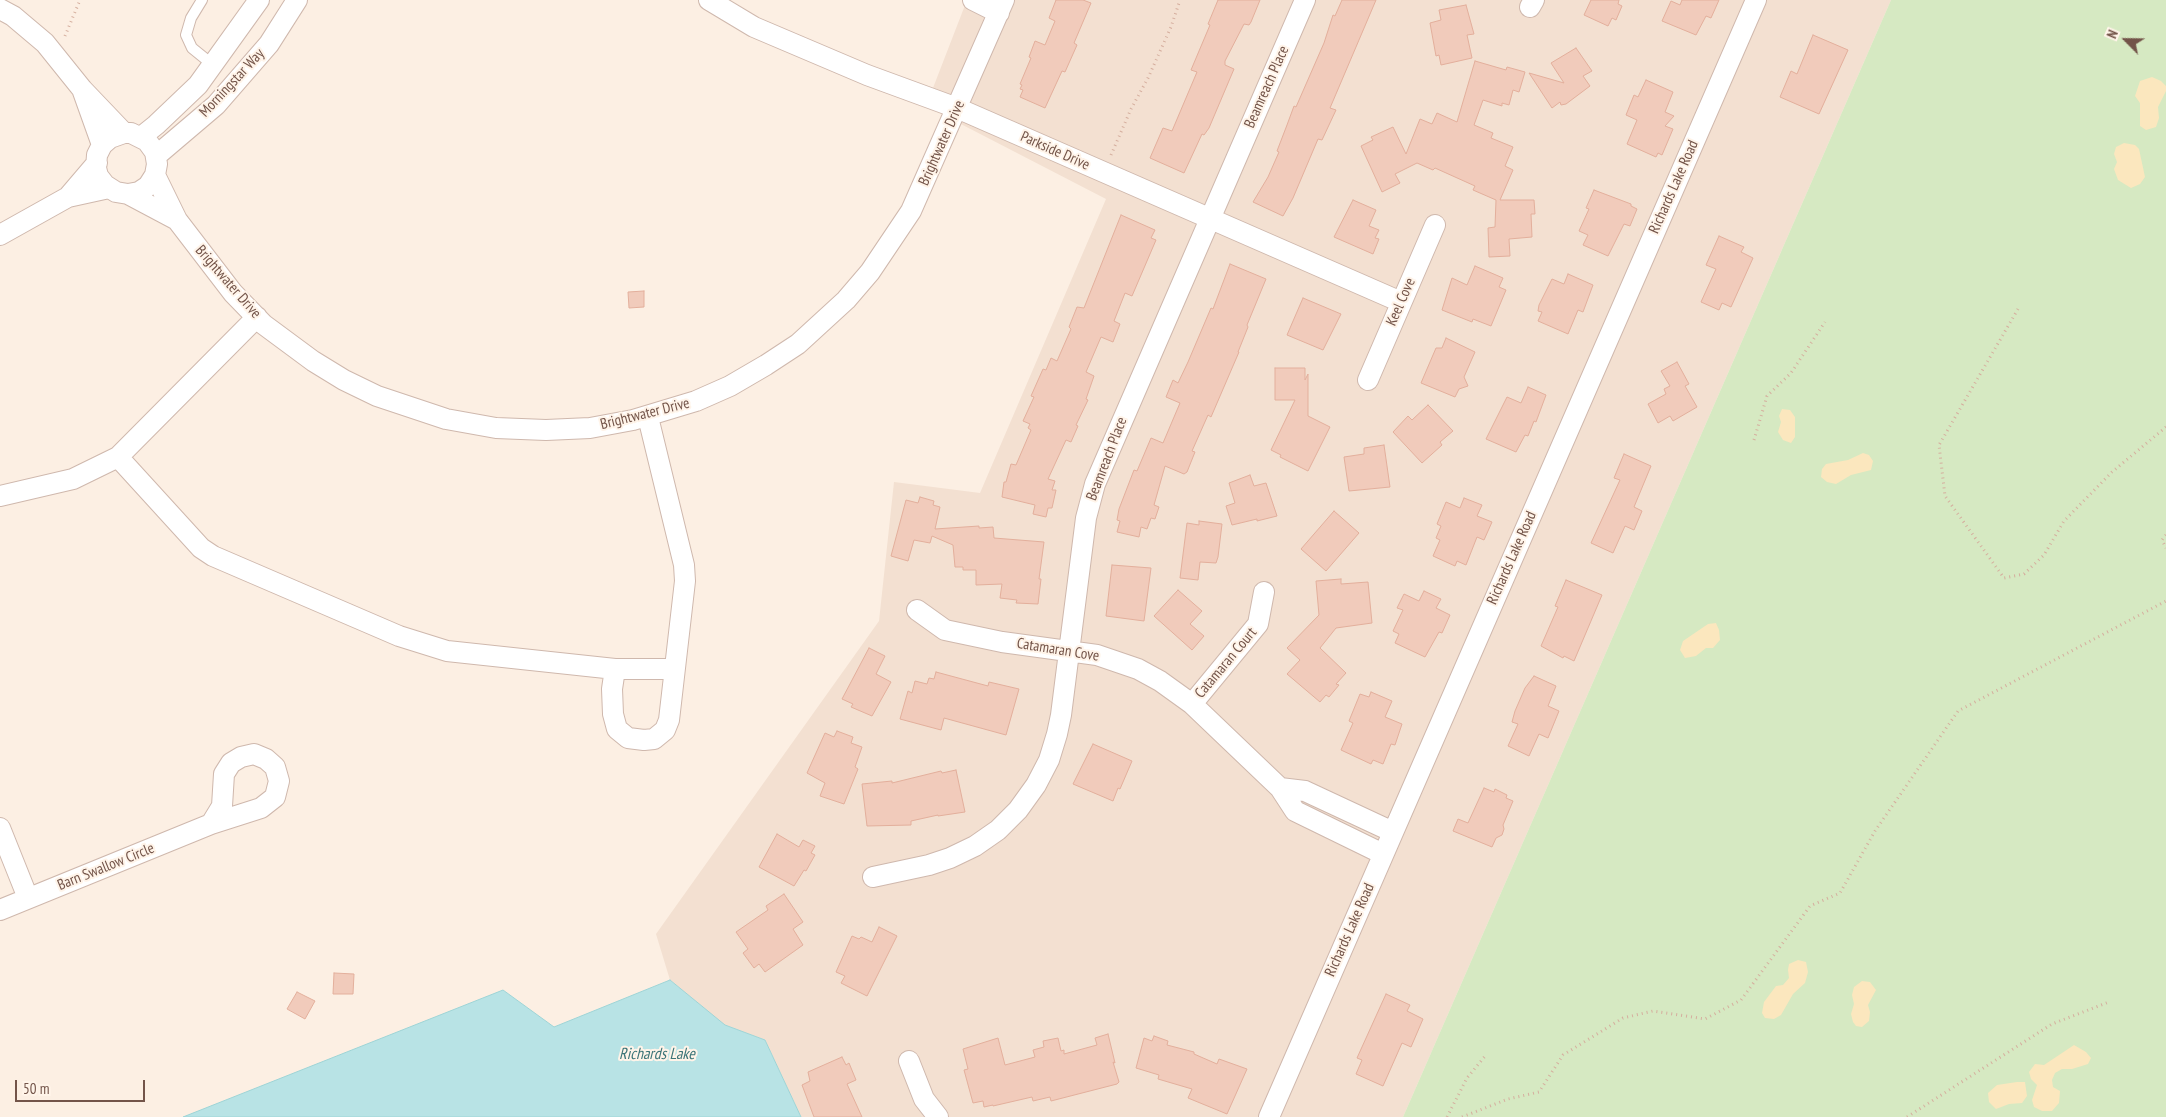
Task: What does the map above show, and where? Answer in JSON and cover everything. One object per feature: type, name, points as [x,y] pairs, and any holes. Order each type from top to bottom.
[{"type":"street","name":"Morningstar Way","points":[[132,135],[156,126],[198,84],[214,65],[259,0]]},
{"type":"street","name":"Morningstar Way","points":[[155,165],[216,105],[269,44],[296,0]]},
{"type":"street","name":"Parkside Drive","points":[[710,0],[754,27],[867,75],[957,108],[1402,302]]},
{"type":"street","points":[[973,0],[1002,6]]},
{"type":"street","name":"Beamreach Place","points":[[872,877],[929,865],[950,858],[975,846],[998,830],[1018,810],[1049,760],[1058,734],[1086,518],[1095,484],[1305,0]]},
{"type":"street","name":"Richards Lake Road","points":[[1269,1117],[1756,0]]},
{"type":"street","name":"Brightwater Drive","points":[[177,220],[227,286],[257,317],[295,349],[344,380],[404,407],[446,419],[496,428],[546,430],[590,428],[648,417],[696,401],[730,386],[766,366],[818,326],[846,300],[876,265],[910,211],[1002,6]]},
{"type":"street","points":[[0,10],[13,16],[45,43],[82,89],[132,135],[147,141],[177,220]]},
{"type":"street","points":[[82,89],[99,154],[98,176],[108,188],[116,192],[128,194],[177,220]]},
{"type":"street","points":[[68,197],[110,138],[132,135]]},
{"type":"street","points":[[128,194],[139,192],[148,186],[155,165]]},
{"type":"street","points":[[0,235],[68,197],[108,188]]},
{"type":"street","name":"Keel Cove","points":[[1368,380],[1435,225]]},
{"type":"street","points":[[0,496],[73,479],[118,457],[257,317]]},
{"type":"street","points":[[615,669],[613,706],[617,729],[628,738],[654,739],[665,730],[669,720],[685,581],[684,566],[648,417]]},
{"type":"street","points":[[118,457],[201,548],[399,636],[447,651],[615,669],[674,669]]},
{"type":"street","name":"Catamaran Court","points":[[1192,704],[1258,624],[1264,592]]},
{"type":"street","name":"Catamaran Cove","points":[[917,610],[945,630],[1002,642],[1097,655],[1138,670],[1173,689],[1192,704],[1280,788],[1295,811],[1383,854]]},
{"type":"street","points":[[1280,788],[1305,791],[1393,832]]},
{"type":"street","name":"Barn Swallow Circle","points":[[0,910],[211,824]]},
{"type":"street","points":[[0,828],[28,898]]},
{"type":"street","points":[[909,1061],[924,1099],[938,1117]]},
{"type":"lane","points":[[202,0],[191,18],[186,35],[192,48],[214,65]]},
{"type":"path","points":[[65,36],[80,0]]},
{"type":"path","points":[[1104,172],[1131,109],[1148,78],[1171,27],[1180,0]]},
{"type":"path","points":[[2018,309],[1939,445],[1945,496],[2004,578],[2024,574],[2044,555],[2064,521],[2112,472],[2166,427]]},
{"type":"path","points":[[1754,440],[1767,396],[1791,373],[1825,322]]},
{"type":"path","points":[[2166,535],[2162,540],[2166,548]]},
{"type":"path","points":[[1462,1117],[1508,1099],[1539,1092],[1563,1055],[1623,1018],[1653,1011],[1705,1019],[1741,1000],[1810,906],[1840,893],[1875,831],[1958,711],[2166,601]]},
{"type":"path","points":[[1907,1117],[2052,1024],[2109,1002]]},
{"type":"path","points":[[1447,1117],[1468,1078],[1486,1055]]},
{"type":"shaded area","points":[[967,0],[1891,0],[1403,1117],[801,1117],[765,1040],[724,1025],[670,980],[656,934],[879,621],[894,482],[980,493],[1106,199],[926,106]]},
{"type":"green space","points":[[1891,0],[2166,0],[2166,1117],[1403,1117]]},
{"type":"sand","points":[[2152,77],[2161,81],[2166,86],[2166,91],[2158,107],[2159,118],[2156,127],[2146,130],[2140,126],[2140,103],[2135,96],[2140,81]]},
{"type":"sand","points":[[2124,143],[2135,145],[2139,149],[2145,177],[2140,184],[2131,188],[2118,180],[2114,169],[2117,162],[2114,154],[2116,147]]},
{"type":"sand","points":[[1782,409],[1790,410],[1795,417],[1795,437],[1791,443],[1783,440],[1778,432],[1781,422],[1779,416]]},
{"type":"sand","points":[[1863,453],[1869,455],[1873,461],[1871,470],[1851,475],[1836,484],[1827,482],[1821,477],[1822,469],[1826,464],[1848,460]]},
{"type":"sand","points":[[1716,623],[1720,640],[1713,648],[1706,648],[1696,656],[1685,658],[1680,650],[1683,641],[1708,624]]},
{"type":"sand","points":[[1798,960],[1806,962],[1808,972],[1805,983],[1793,994],[1781,1015],[1774,1019],[1765,1018],[1762,1013],[1764,1002],[1776,986],[1783,985],[1789,978],[1789,964]]},
{"type":"sand","points":[[1862,981],[1870,982],[1876,990],[1868,1005],[1870,1012],[1869,1021],[1862,1027],[1856,1026],[1851,1014],[1854,1004],[1852,995],[1854,987]]},
{"type":"sand","points":[[2074,1045],[2086,1052],[2091,1058],[2088,1064],[2072,1069],[2062,1069],[2055,1073],[2052,1080],[2053,1087],[2060,1091],[2059,1103],[2052,1111],[2042,1111],[2034,1107],[2032,1100],[2037,1085],[2031,1079],[2029,1072],[2035,1064],[2044,1065]]},
{"type":"sand","points":[[2025,1082],[2027,1096],[2022,1103],[2009,1104],[1996,1109],[1989,1102],[1988,1093],[1997,1085]]},
{"type":"water","name":"Richards Lake","points":[[670,980],[725,1025],[765,1040],[801,1117],[183,1117],[503,990],[554,1027]]},
{"type":"building","points":[[1056,0],[1083,0],[1091,3],[1074,43],[1077,45],[1065,72],[1062,71],[1045,108],[1020,97],[1023,90],[1020,89],[1022,85],[1020,84],[1031,58],[1029,57],[1035,41],[1045,45],[1055,21],[1049,18]]},
{"type":"building","points":[[1218,0],[1260,0],[1251,22],[1249,25],[1244,24],[1225,61],[1225,65],[1234,69],[1209,128],[1204,135],[1202,134],[1184,173],[1150,158],[1163,128],[1172,131],[1197,72],[1191,70],[1210,25],[1208,24]]},
{"type":"building","points":[[1342,0],[1376,0],[1330,108],[1336,110],[1322,140],[1318,139],[1293,198],[1283,216],[1253,202],[1268,177],[1279,152],[1277,151],[1294,106],[1296,107],[1324,43],[1333,15],[1335,16]]},
{"type":"building","points":[[1591,0],[1619,0],[1618,4],[1622,6],[1616,20],[1612,18],[1608,26],[1584,15]]},
{"type":"building","points":[[1682,0],[1719,0],[1711,18],[1706,16],[1696,35],[1662,21],[1671,1],[1680,5]]},
{"type":"building","points":[[1466,5],[1474,34],[1467,35],[1472,58],[1441,65],[1439,55],[1436,56],[1430,23],[1441,20],[1439,10]]},
{"type":"building","points":[[1813,35],[1848,50],[1819,114],[1780,97],[1791,71],[1797,74]]},
{"type":"building","points":[[1576,48],[1592,71],[1583,76],[1590,86],[1566,104],[1561,105],[1560,102],[1552,108],[1529,73],[1564,83],[1551,63]]},
{"type":"building","points":[[1475,61],[1506,70],[1507,67],[1525,72],[1519,92],[1513,90],[1509,105],[1502,103],[1502,106],[1483,100],[1474,125],[1493,133],[1491,138],[1513,147],[1505,166],[1513,170],[1500,200],[1534,200],[1535,214],[1531,214],[1532,237],[1509,239],[1510,256],[1489,257],[1488,228],[1495,227],[1496,200],[1473,190],[1475,186],[1435,168],[1433,170],[1417,163],[1395,174],[1400,183],[1382,192],[1361,146],[1373,140],[1371,137],[1393,127],[1406,154],[1420,119],[1432,124],[1437,113],[1457,122]]},
{"type":"building","points":[[1646,80],[1673,92],[1665,112],[1674,116],[1665,126],[1673,129],[1662,155],[1658,153],[1656,157],[1627,144],[1637,120],[1626,115],[1634,95],[1638,97]]},
{"type":"building","points":[[1594,190],[1631,204],[1631,206],[1637,209],[1630,226],[1624,224],[1608,256],[1583,245],[1588,235],[1579,231],[1589,209],[1586,208]]},
{"type":"building","points":[[1353,200],[1376,210],[1369,226],[1379,230],[1375,238],[1379,239],[1373,254],[1334,237]]},
{"type":"building","points":[[1121,215],[1155,230],[1151,238],[1156,240],[1132,296],[1125,293],[1114,321],[1120,324],[1113,342],[1101,337],[1086,372],[1094,376],[1086,399],[1088,400],[1076,425],[1078,426],[1071,442],[1066,440],[1048,479],[1055,481],[1052,490],[1056,490],[1052,508],[1048,508],[1046,517],[1033,514],[1035,505],[1002,497],[1004,482],[1006,482],[1011,464],[1016,465],[1031,430],[1028,428],[1030,424],[1023,421],[1034,397],[1031,396],[1043,369],[1046,370],[1051,358],[1057,361],[1071,329],[1069,327],[1077,307],[1084,308]]},
{"type":"building","points":[[1719,236],[1744,247],[1741,252],[1753,258],[1731,307],[1722,303],[1719,310],[1701,302],[1716,269],[1706,265]]},
{"type":"building","points":[[1230,264],[1266,279],[1247,325],[1248,327],[1239,352],[1211,417],[1208,415],[1192,451],[1195,452],[1187,472],[1184,474],[1165,466],[1154,505],[1159,507],[1155,519],[1151,518],[1147,529],[1141,527],[1139,537],[1117,532],[1120,521],[1117,520],[1119,509],[1134,470],[1137,471],[1151,438],[1163,443],[1180,403],[1166,397],[1173,380],[1178,383],[1211,308],[1213,309]]},
{"type":"building","points":[[1475,266],[1503,278],[1499,287],[1506,290],[1491,326],[1473,319],[1472,322],[1442,310],[1452,278],[1467,285]]},
{"type":"building","points":[[1568,274],[1593,285],[1583,312],[1578,310],[1568,334],[1538,321],[1542,312],[1538,311],[1552,279],[1564,284]]},
{"type":"building","points":[[644,291],[644,307],[629,308],[628,292]]},
{"type":"building","points":[[1303,298],[1341,314],[1323,350],[1287,335]]},
{"type":"building","points":[[1446,338],[1475,352],[1464,377],[1468,386],[1459,389],[1455,397],[1421,383],[1436,348],[1442,348]]},
{"type":"building","points":[[1677,362],[1689,384],[1685,386],[1697,407],[1673,421],[1670,416],[1658,423],[1648,404],[1666,394],[1664,389],[1670,386],[1661,371]]},
{"type":"building","points":[[1275,368],[1305,368],[1305,380],[1308,374],[1308,416],[1330,427],[1308,471],[1280,457],[1281,455],[1271,450],[1295,400],[1275,400]]},
{"type":"building","points":[[1528,387],[1546,395],[1536,422],[1534,421],[1528,436],[1525,435],[1516,452],[1486,439],[1507,397],[1521,403]]},
{"type":"building","points":[[1428,405],[1453,431],[1440,442],[1442,445],[1422,463],[1393,432],[1408,416],[1412,420]]},
{"type":"building","points":[[1384,445],[1390,487],[1349,491],[1344,457],[1364,454],[1364,448]]},
{"type":"building","points":[[1624,454],[1651,466],[1634,507],[1642,511],[1634,530],[1625,526],[1613,553],[1591,543],[1620,480],[1614,478]]},
{"type":"building","points":[[1250,475],[1254,486],[1266,483],[1277,516],[1232,525],[1226,506],[1235,503],[1229,483]]},
{"type":"building","points":[[920,497],[934,501],[933,505],[940,507],[935,529],[993,527],[994,538],[1044,542],[1038,604],[1016,603],[1017,600],[1000,598],[1002,584],[976,585],[976,570],[963,570],[963,567],[955,567],[953,545],[932,536],[930,543],[914,540],[908,561],[891,556],[906,500],[918,503]]},
{"type":"building","points":[[1464,498],[1482,505],[1477,516],[1492,522],[1484,540],[1477,537],[1466,565],[1457,561],[1455,566],[1433,556],[1440,540],[1436,538],[1441,526],[1437,524],[1446,502],[1460,508]]},
{"type":"building","points":[[1334,511],[1359,533],[1326,571],[1301,549]]},
{"type":"building","points":[[1199,521],[1222,524],[1216,563],[1200,562],[1198,580],[1180,578],[1187,523],[1199,525]]},
{"type":"building","points":[[1112,565],[1151,568],[1144,621],[1106,616]]},
{"type":"building","points":[[1341,579],[1341,584],[1368,582],[1372,623],[1336,628],[1320,648],[1346,673],[1336,684],[1339,685],[1329,697],[1326,695],[1320,702],[1287,674],[1300,660],[1287,648],[1319,615],[1316,581]]},
{"type":"building","points":[[1566,580],[1602,595],[1574,661],[1564,656],[1563,658],[1541,646],[1558,607],[1555,606]]},
{"type":"building","points":[[1178,590],[1202,611],[1190,624],[1204,636],[1192,650],[1154,616]]},
{"type":"building","points":[[1424,591],[1441,599],[1436,608],[1450,615],[1442,633],[1439,632],[1425,657],[1395,643],[1399,634],[1393,631],[1403,610],[1397,608],[1404,594],[1419,601]]},
{"type":"building","points":[[869,648],[885,656],[876,674],[891,682],[872,716],[851,707],[853,704],[842,699]]},
{"type":"building","points":[[936,672],[988,686],[989,682],[1019,689],[1006,735],[944,718],[941,730],[900,719],[908,691],[912,693],[915,681],[927,684],[929,678],[934,679]]},
{"type":"building","points":[[1534,676],[1556,686],[1548,706],[1559,711],[1548,738],[1539,734],[1529,756],[1508,746],[1518,724],[1512,722],[1515,711],[1525,688]]},
{"type":"building","points":[[1371,692],[1392,701],[1385,717],[1402,724],[1395,745],[1391,744],[1383,764],[1373,760],[1371,764],[1341,750],[1353,723],[1349,721],[1360,694],[1369,697]]},
{"type":"building","points":[[837,731],[853,737],[851,743],[862,747],[855,767],[858,769],[844,804],[820,796],[825,783],[807,773],[825,733],[834,737]]},
{"type":"building","points":[[1093,744],[1132,761],[1113,801],[1073,784]]},
{"type":"building","points":[[956,770],[965,812],[911,821],[911,825],[867,826],[862,784],[892,781],[892,783],[941,771],[942,773]]},
{"type":"building","points":[[1484,788],[1494,792],[1495,789],[1507,795],[1506,798],[1513,801],[1503,825],[1502,835],[1496,838],[1492,847],[1453,831],[1458,819],[1468,823]]},
{"type":"building","points":[[777,834],[799,847],[803,840],[815,846],[811,853],[815,855],[806,871],[804,870],[794,886],[759,867]]},
{"type":"building","points":[[784,894],[803,922],[793,929],[803,945],[765,972],[759,964],[754,968],[743,953],[748,949],[736,932],[768,910],[766,906]]},
{"type":"building","points":[[879,927],[897,936],[867,996],[841,983],[845,976],[836,972],[852,936],[859,939],[861,937],[872,942]]},
{"type":"building","points":[[334,973],[354,974],[353,994],[333,994]]},
{"type":"building","points":[[297,992],[315,1001],[305,1019],[287,1009]]},
{"type":"building","points":[[1386,994],[1410,1005],[1407,1011],[1423,1019],[1411,1047],[1402,1043],[1383,1086],[1356,1074],[1362,1060],[1357,1058]]},
{"type":"building","points":[[1108,1034],[1119,1082],[1117,1084],[1051,1101],[1050,1097],[1033,1101],[1032,1097],[984,1107],[983,1101],[973,1103],[964,1070],[968,1069],[963,1049],[998,1038],[1005,1065],[1035,1057],[1033,1050],[1044,1047],[1043,1041],[1058,1038],[1061,1051],[1064,1050],[1064,1054],[1097,1045],[1095,1038]]},
{"type":"building","points":[[1154,1036],[1168,1041],[1167,1045],[1194,1052],[1194,1054],[1217,1064],[1219,1059],[1247,1069],[1227,1114],[1188,1098],[1192,1089],[1158,1079],[1159,1075],[1136,1068],[1144,1038],[1152,1041]]},
{"type":"building","points":[[842,1057],[846,1065],[849,1063],[856,1080],[847,1084],[862,1117],[814,1117],[802,1085],[810,1081],[808,1072]]}]
